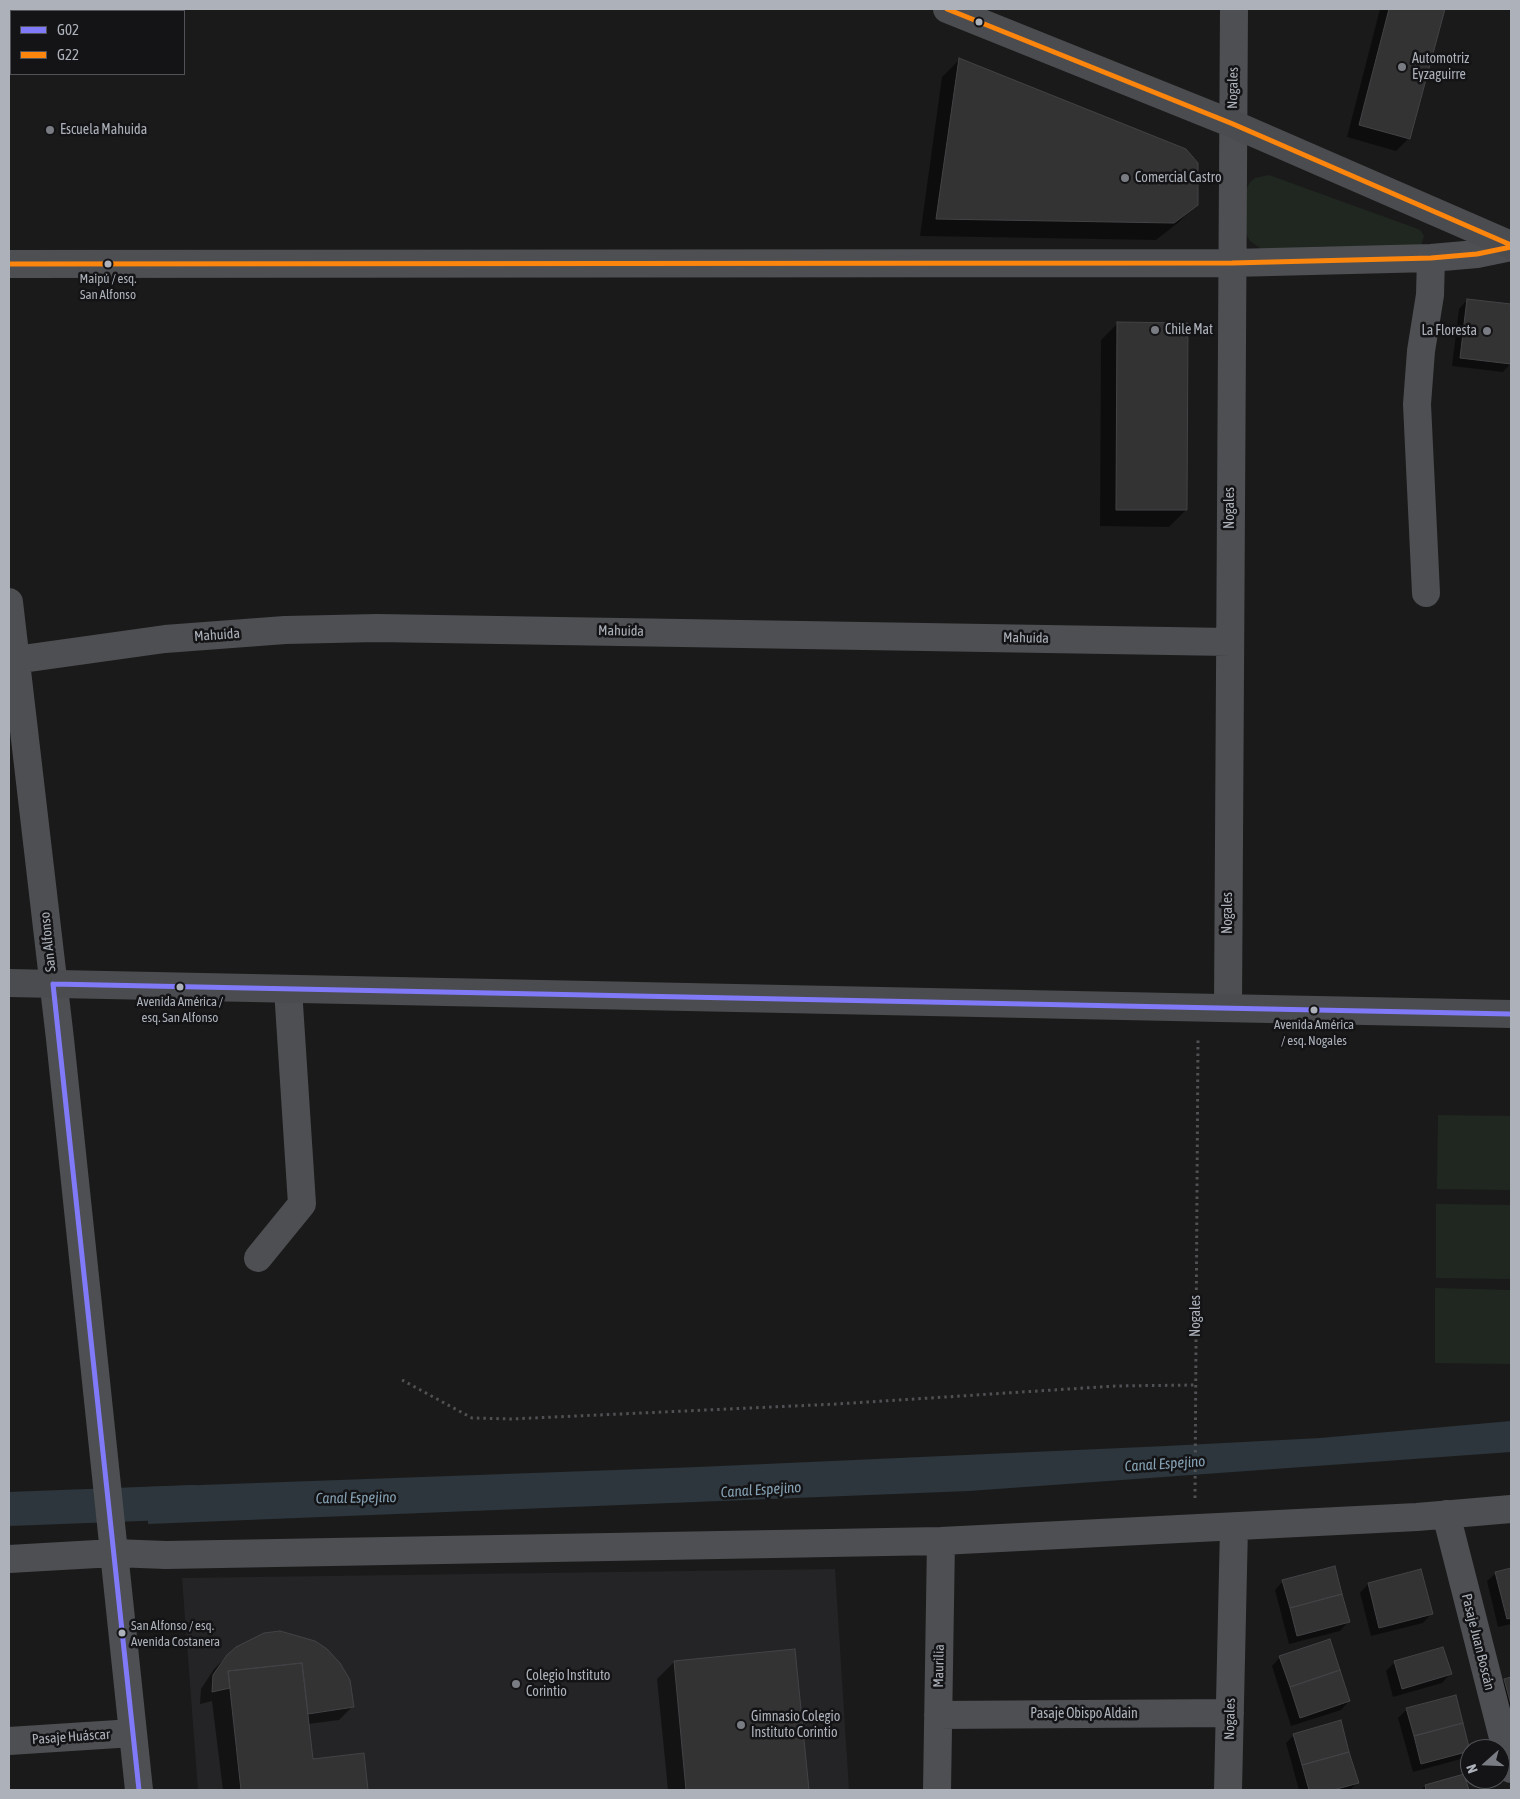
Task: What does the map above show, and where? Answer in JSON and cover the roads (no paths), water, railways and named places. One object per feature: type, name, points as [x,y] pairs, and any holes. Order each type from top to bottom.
[{"type":"main road","points":[[947,9],[1233,124],[1511,246]]},
{"type":"main road","points":[[9,983],[1511,1014]]},
{"type":"street","name":"Nogales","points":[[1228,1007],[1234,9]]},
{"type":"street","points":[[9,264],[1232,263],[1431,258],[1477,254],[1511,246]]},
{"type":"street","points":[[1426,593],[1417,404],[1421,351],[1430,295],[1431,258]]},
{"type":"street","name":"San Alfonso","points":[[9,602],[53,984],[139,1790]]},
{"type":"street","name":"Mahuida","points":[[16,660],[165,639],[285,630],[377,628],[1229,642]]},
{"type":"street","points":[[258,1258],[302,1204],[288,988]]},
{"type":"street","points":[[9,1559],[114,1553],[186,1554],[941,1541],[1234,1527],[1511,1509]]},
{"type":"street","name":"Pasaje Juan Boscán","points":[[1446,1514],[1511,1770]]},
{"type":"street","name":"Nogales","points":[[1228,1790],[1234,1527]]},
{"type":"street","name":"Maurilia","points":[[937,1790],[941,1541]]},
{"type":"street","name":"Pasaje Obispo Aldain","points":[[938,1715],[1230,1713]]},
{"type":"street","name":"Pasaje Huáscar","points":[[9,1741],[133,1733]]},
{"type":"water","points":[[1511,1421],[1511,1452],[969,1491],[148,1524],[146,1487],[698,1467],[1166,1446],[1320,1438]]},
{"type":"waterway","name":"Canal Espejino","points":[[9,1509],[193,1502]]},
{"type":"place","name":"Automotriz Eyzaguirre","points":[[1402,67]]},
{"type":"place","name":"Escuela Mahuida","points":[[50,130]]},
{"type":"place","name":"Comercial Castro","points":[[1125,178]]},
{"type":"place","name":"Maipú / esq. San Alfonso","points":[[108,264]]},
{"type":"place","name":"Chile Mat","points":[[1155,330]]},
{"type":"place","name":"La Floresta","points":[[1487,331]]},
{"type":"place","name":"Avenida América / esq. San Alfonso","points":[[180,987]]},
{"type":"place","name":"Avenida América / esq. Nogales","points":[[1314,1010]]},
{"type":"place","name":"San Alfonso / esq. Avenida Costanera","points":[[122,1633]]},
{"type":"place","name":"Colegio Instituto Corintio","points":[[516,1684]]},
{"type":"place","name":"Gimnasio Colegio Instituto Corintio","points":[[741,1725]]}]
